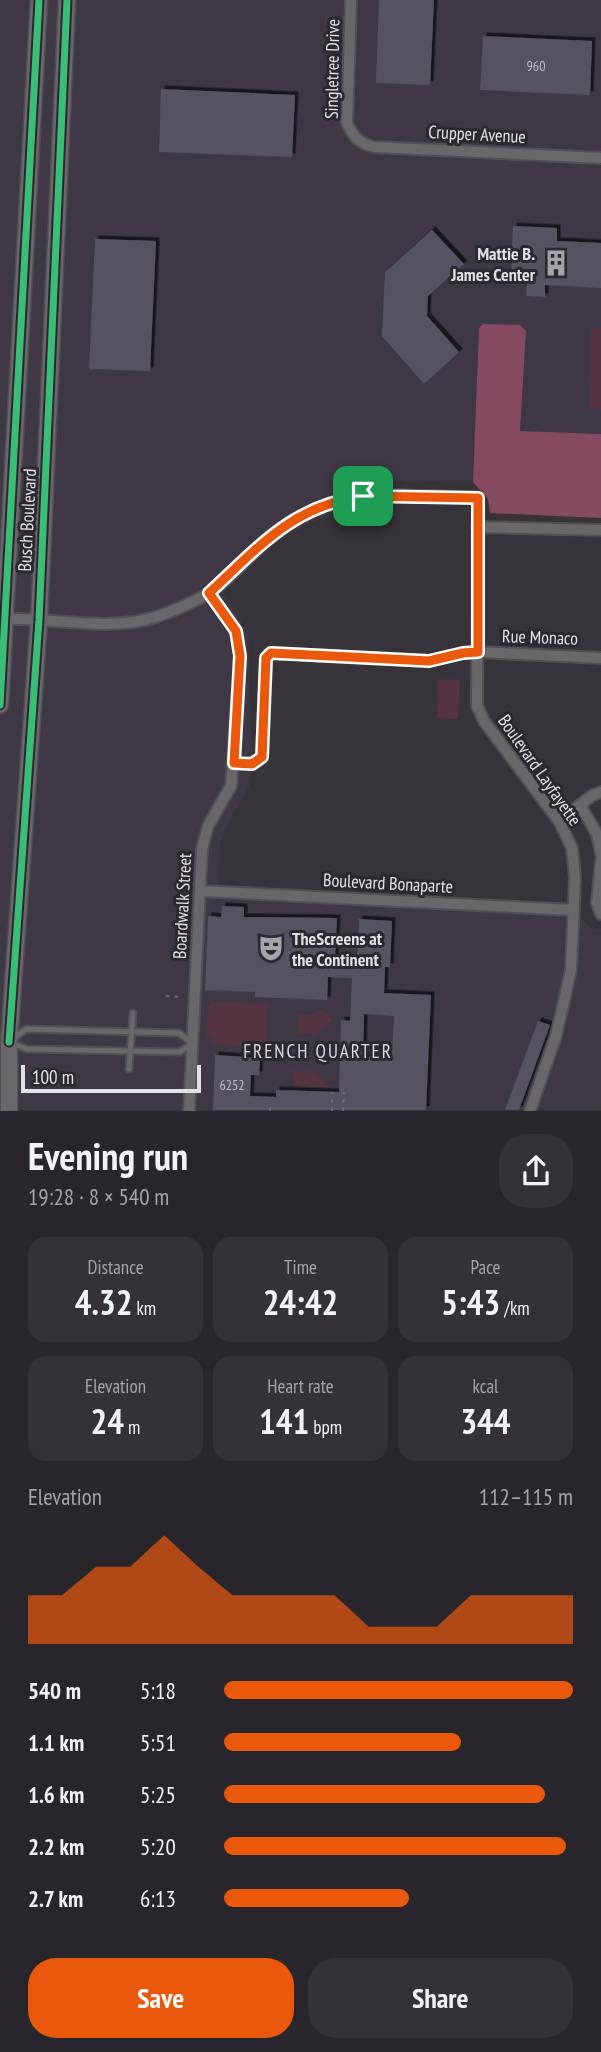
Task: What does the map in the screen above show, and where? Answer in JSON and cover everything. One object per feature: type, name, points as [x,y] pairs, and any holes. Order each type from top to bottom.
[{"type":"main road","name":"Busch Boulevard","points":[[0,705],[2,619],[39,0]]},
{"type":"main road","name":"Busch Boulevard","points":[[9,1111],[5,1041],[38,620],[67,0]]},
{"type":"street","name":"Singletree Drive","points":[[351,0],[346,123],[354,138]]},
{"type":"street","name":"Crupper Avenue","points":[[354,138],[374,147],[601,158]]},
{"type":"street","name":"Boulevard Layfayette","points":[[209,593],[278,530],[321,505],[363,496],[478,498],[477,706],[484,721],[559,821],[572,848],[575,878],[571,970],[556,1036],[530,1111]]},
{"type":"street","points":[[477,527],[601,530]]},
{"type":"street","points":[[2,619],[133,622],[157,616],[209,593]]},
{"type":"street","name":"Boardwalk Street","points":[[189,1111],[202,849],[208,826],[232,786],[240,656],[236,631],[209,593]]},
{"type":"street","name":"Rue Monaco","points":[[234,763],[252,764],[262,757],[266,658],[271,653],[429,661],[478,652],[601,657]]},
{"type":"street","points":[[559,821],[601,792]]},
{"type":"street","points":[[580,805],[597,834],[601,854]]},
{"type":"street","points":[[601,861],[597,903],[601,914]]},
{"type":"street","name":"Boulevard Bonaparte","points":[[200,891],[574,910]]},
{"type":"lane","points":[[129,1069],[133,1013]]},
{"type":"lane","points":[[26,1029],[179,1033],[193,1044],[179,1052],[27,1049],[5,1041],[26,1029]]},
{"type":"path","points":[[332,1092],[332,1111]]},
{"type":"path","points":[[343,1111],[344,1092]]},
{"type":"path","points":[[270,1106],[270,1111]]},
{"type":"shaded area","points":[[0,0],[601,0],[601,434],[520,431],[526,331],[483,324],[479,328],[473,482],[344,480],[346,507],[304,526],[278,542],[223,590],[239,616],[249,641],[252,764],[250,785],[220,843],[219,891],[574,910],[592,929],[601,929],[601,1110],[0,1110]]},
{"type":"shaded area","points":[[483,324],[520,325],[526,331],[520,431],[601,434],[601,518],[490,513],[488,499],[473,482],[479,328]]},
{"type":"shaded area","points":[[591,328],[601,328],[601,409],[589,408]]},
{"type":"shaded area","points":[[438,679],[460,680],[458,719],[437,718]]},
{"type":"shaded area","points":[[212,1002],[268,1004],[266,1047],[212,1044],[212,1037],[206,1037],[208,1007]]},
{"type":"shaded area","points":[[321,1008],[332,1020],[314,1036],[308,1033],[297,1034],[298,1014],[314,1015]]},
{"type":"shaded area","points":[[313,1069],[329,1088],[293,1085],[292,1070],[306,1072]]},
{"type":"building","points":[[379,0],[434,0],[430,85],[376,83]]},
{"type":"building","points":[[483,36],[592,41],[590,95],[480,90]]},
{"type":"building","points":[[161,89],[295,95],[292,157],[159,152]]},
{"type":"building","name":"Mattie B. James Center","points":[[513,226],[557,228],[557,241],[601,243],[601,288],[545,285],[545,297],[526,296],[527,283],[511,282]]},
{"type":"building","points":[[432,230],[464,264],[428,296],[427,316],[459,352],[424,384],[382,336],[385,272]]},
{"type":"building","points":[[95,239],[156,241],[150,371],[89,369]]},
{"type":"building","points":[[222,906],[244,907],[244,917],[337,918],[335,958],[357,959],[359,919],[392,921],[390,967],[385,967],[384,993],[431,995],[426,1110],[213,1110],[215,1055],[260,1058],[259,1075],[251,1075],[250,1096],[276,1097],[276,1090],[339,1092],[341,1020],[350,1021],[352,978],[328,977],[327,1000],[255,997],[255,992],[205,990],[208,916],[221,917]],"holes":[[[364,1014],[394,1016],[392,1057],[363,1056]]]},
{"type":"building","points":[[538,1021],[550,1025],[519,1110],[505,1110]]},
{"type":"cycle path","points":[[0,705],[39,0]]},
{"type":"cycle path","points":[[9,1042],[39,620],[67,0]]},
{"type":"place","name":"Mattie B. James Center","points":[[556,263]]},
{"type":"place","name":"TheScreens at the Continent","points":[[271,948]]},
{"type":"district","name":"FRENCH QUARTER","points":[[318,1051]]},
{"type":"route","points":[[363,496],[478,498],[478,652],[429,661],[271,653],[266,658],[262,757],[252,764],[234,763],[240,656],[236,631],[209,593],[278,530],[298,516],[321,505],[363,496]]}]
